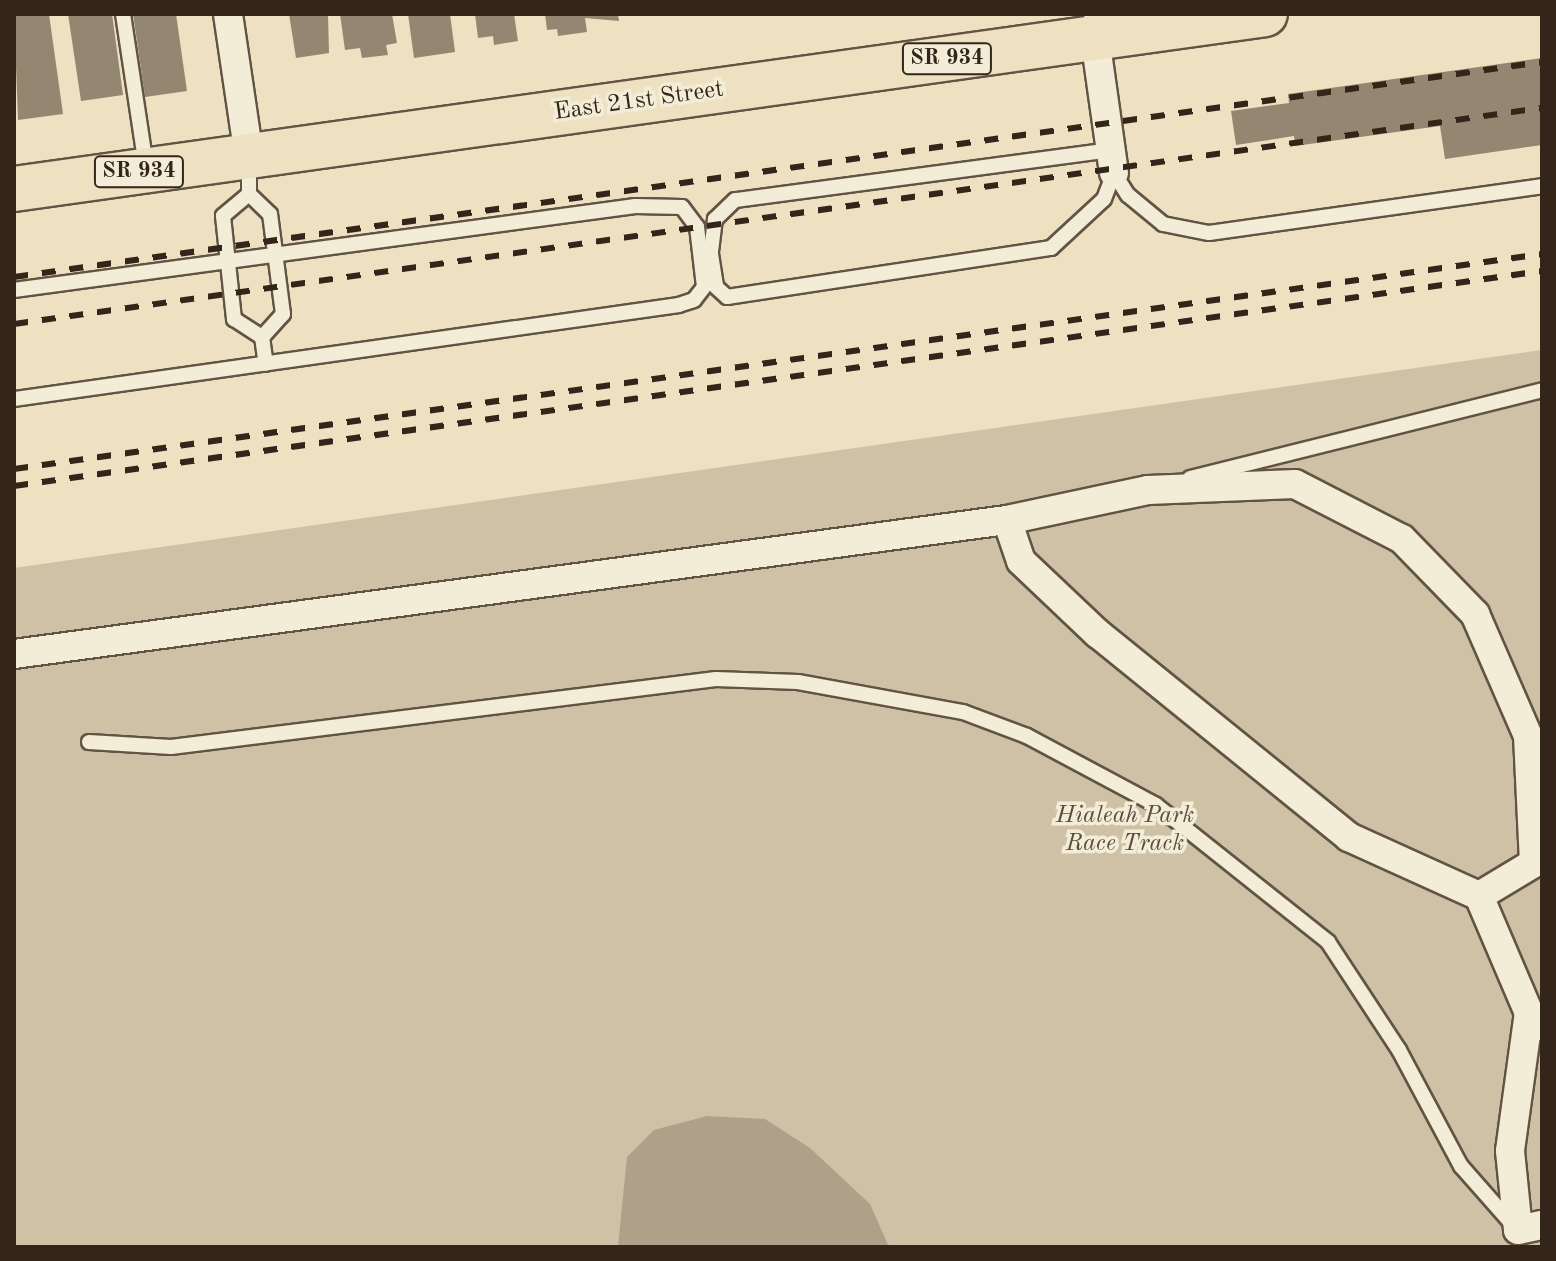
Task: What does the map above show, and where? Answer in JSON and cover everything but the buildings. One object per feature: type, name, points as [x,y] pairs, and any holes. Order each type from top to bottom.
[{"type":"main road","name":"East 21st Street","points":[[14,189],[147,171],[249,175],[1091,22],[1265,14]]},
{"type":"street","points":[[228,14],[249,175]]},
{"type":"street","points":[[1091,22],[1112,162]]},
{"type":"street","points":[[14,654],[1007,520],[1148,490],[1295,484],[1402,539],[1475,614],[1528,736],[1538,864],[1479,896]]},
{"type":"street","points":[[1007,520],[1021,561],[1098,634],[1241,754],[1349,837],[1479,896],[1542,1042]]},
{"type":"street","points":[[1529,1012],[1510,1151],[1530,1228]]},
{"type":"lane","points":[[123,14],[147,171]]},
{"type":"lane","points":[[1112,162],[1104,199],[1051,248],[727,297],[716,287],[711,254],[715,219],[735,200],[1112,162]]},
{"type":"lane","points":[[1112,162],[1128,195],[1163,224],[1209,233],[1542,186]]},
{"type":"lane","points":[[262,337],[283,314],[270,214],[249,175],[223,216],[234,319],[262,337],[266,364]]},
{"type":"lane","points":[[14,290],[635,206],[682,207],[697,227],[704,287],[694,300],[679,305],[14,399]]},
{"type":"lane","points":[[1148,490],[1542,390]]},
{"type":"lane","points":[[89,742],[171,747],[732,678],[874,693],[963,712],[1027,736],[1156,805],[1328,942],[1399,1050],[1461,1166],[1530,1228]]},
{"type":"green space","name":"Hialeah Park Race Track","points":[[1542,350],[1542,1247],[14,1247],[14,568]]},
{"type":"shaded area","points":[[707,1116],[765,1119],[810,1148],[870,1204],[889,1247],[618,1247],[627,1157],[654,1130]]},
{"type":"railway","points":[[14,277],[1542,62]]},
{"type":"railway","points":[[14,324],[1542,108]]},
{"type":"railway","points":[[14,469],[1542,254]]},
{"type":"railway","points":[[14,486],[1542,271]]}]
